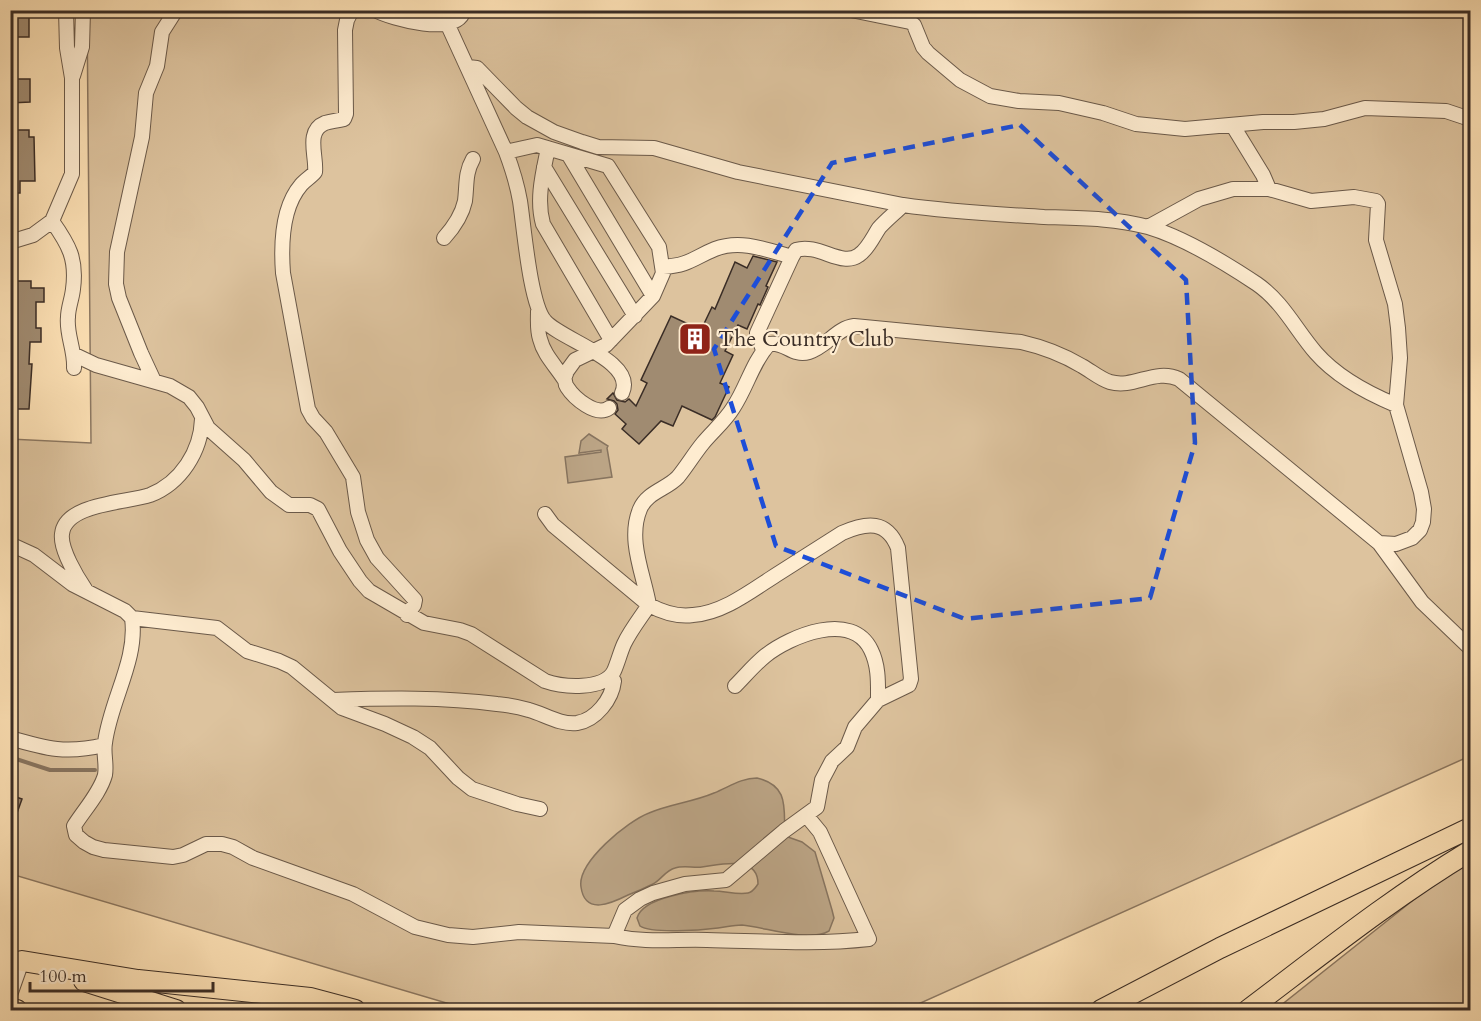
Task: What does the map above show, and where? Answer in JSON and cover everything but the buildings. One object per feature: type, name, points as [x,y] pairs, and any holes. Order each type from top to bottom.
[{"type":"highway","points":[[1101,1011],[1220,948],[1470,828]]},
{"type":"highway","points":[[1248,1011],[1425,878],[1470,851]]},
{"type":"highway","points":[[16,959],[176,1011]]},
{"type":"highway","points":[[16,959],[138,980],[310,999],[355,1011]]},
{"type":"highway","points":[[10,1008],[17,1011]]},
{"type":"street","points":[[10,242],[26,238],[51,221],[72,174],[72,78],[67,48],[66,10]]},
{"type":"street","points":[[72,78],[82,47],[83,10]]},
{"type":"street","points":[[154,381],[119,298],[117,262],[119,239],[142,137],[146,93],[156,66],[162,32],[176,10]]},
{"type":"street","points":[[352,10],[345,30],[346,114],[344,119],[321,124],[317,129],[313,142],[315,172],[300,186],[288,211],[284,227],[283,265],[308,409],[313,418],[327,432],[353,477],[358,512],[367,540],[377,558],[415,600],[407,615]]},
{"type":"street","points":[[375,10],[407,21],[435,24],[457,21],[464,10]]},
{"type":"street","points":[[441,10],[506,152],[520,200],[538,311],[537,327],[542,347],[568,389],[591,409],[602,411],[609,408]]},
{"type":"street","points":[[851,10],[910,22],[916,27],[923,47],[928,53],[960,80],[990,96],[1019,101],[1059,103],[1103,113],[1136,124],[1185,129],[1263,122],[1294,122],[1316,120],[1365,108],[1446,111],[1470,119]]},
{"type":"street","points":[[468,67],[477,68],[527,117],[554,132],[598,147],[654,148],[738,172],[903,205],[965,212],[1100,220],[1148,227],[1177,239],[1234,269],[1260,286],[1278,302],[1316,354],[1373,395],[1396,405]]},
{"type":"street","points":[[1233,126],[1269,189]]},
{"type":"street","points":[[506,152],[537,145],[608,166],[659,247],[663,267],[661,280],[653,296],[611,340],[575,360],[564,380]]},
{"type":"street","points":[[548,148],[540,202],[543,224],[611,340]]},
{"type":"street","points":[[568,154],[653,296]]},
{"type":"street","points":[[444,238],[462,210],[465,201],[466,175],[473,159]]},
{"type":"street","points":[[544,167],[634,316]]},
{"type":"street","points":[[1148,227],[1185,205],[1211,194],[1233,189],[1269,189],[1311,201],[1354,197],[1372,199],[1378,204],[1376,240],[1395,304],[1398,328],[1400,358],[1396,405],[1424,509],[1420,530],[1412,538],[1396,544],[1379,543]]},
{"type":"street","points":[[763,350],[757,333],[796,250],[816,249],[846,260],[859,256],[879,228],[903,205]]},
{"type":"street","points":[[51,221],[72,253],[75,267],[68,317],[69,337],[75,361],[154,381],[189,397],[215,436],[244,460],[281,501],[289,505],[313,505],[318,509],[340,551],[369,591],[424,623],[471,634],[548,682],[566,686],[581,686],[610,677],[614,672],[624,643],[649,605],[639,570],[637,552],[640,510],[646,500],[677,478],[702,444],[727,417],[735,406],[754,363],[763,350],[769,344],[776,343],[795,353],[808,353],[818,349],[844,329],[854,326],[1021,342],[1060,354],[1111,382],[1133,382],[1159,375],[1170,375],[1179,379],[1379,543],[1422,602],[1470,648]]},
{"type":"street","points":[[663,267],[684,265],[717,248],[735,244],[752,245],[792,257]]},
{"type":"street","points":[[538,311],[553,330],[594,351],[624,377],[622,393]]},
{"type":"street","points":[[85,589],[63,548],[61,537],[63,527],[83,511],[103,504],[151,494],[166,486],[193,457],[202,434],[202,419]]},
{"type":"street","points":[[546,514],[553,525],[649,605],[659,610],[682,615],[708,612],[744,595],[855,527],[869,525],[883,527],[893,536],[898,548],[911,680],[909,685],[878,700],[855,727],[846,747],[832,761],[822,780],[817,807],[784,831],[726,880],[685,884],[640,899],[625,910],[614,936]]},
{"type":"street","points":[[10,544],[34,555],[72,584],[125,611],[132,618],[134,632],[131,650],[104,745],[105,775],[74,826],[76,835],[93,847],[164,857],[183,855],[206,844],[222,844],[253,858],[353,894],[415,927],[448,935],[473,936],[519,932],[614,936],[638,941],[832,943],[869,939],[820,832],[806,815]]},
{"type":"street","points":[[132,618],[217,627],[247,651],[279,661],[292,668],[342,708],[385,723],[413,737],[430,748],[458,778],[472,789],[540,809]]},
{"type":"street","points":[[735,686],[766,656],[795,638],[819,631],[839,630],[854,632],[871,649],[876,663],[878,700]]},
{"type":"street","points":[[333,700],[463,700],[517,707],[561,722],[577,723],[592,717],[606,702],[612,692],[614,681],[610,677]]},
{"type":"street","points":[[10,738],[41,747],[67,751],[104,745]]},
{"type":"street","points":[[10,995],[16,959]]},
{"type":"highlighted area","points":[[1020,125],[1186,280],[1195,443],[1150,598],[965,619],[776,546],[714,349],[832,163]]},
{"type":"shaded area","points":[[424,10],[429,19],[450,10],[1470,11],[1470,756],[905,1010],[470,1010],[11,874],[10,439],[91,443],[87,11]]},
{"type":"shaded area","points":[[589,434],[608,446],[612,477],[568,483],[565,457],[601,452],[601,450],[579,453],[581,441]]},
{"type":"shaded area","points":[[757,778],[768,782],[780,793],[784,809],[785,836],[802,842],[815,852],[834,918],[829,931],[820,934],[798,935],[742,925],[678,931],[655,930],[640,926],[637,918],[641,911],[671,896],[705,891],[740,894],[751,892],[758,884],[756,875],[752,868],[745,865],[675,868],[653,884],[607,904],[588,902],[581,887],[587,866],[617,833],[629,824],[657,810],[706,796],[740,781]]},
{"type":"shaded area","points":[[1470,862],[1470,1010],[1275,1010],[1436,882]]},
{"type":"waterway","points":[[10,757],[50,770],[95,770]]},
{"type":"place","name":"The Country Club","points":[[695,339]]}]
